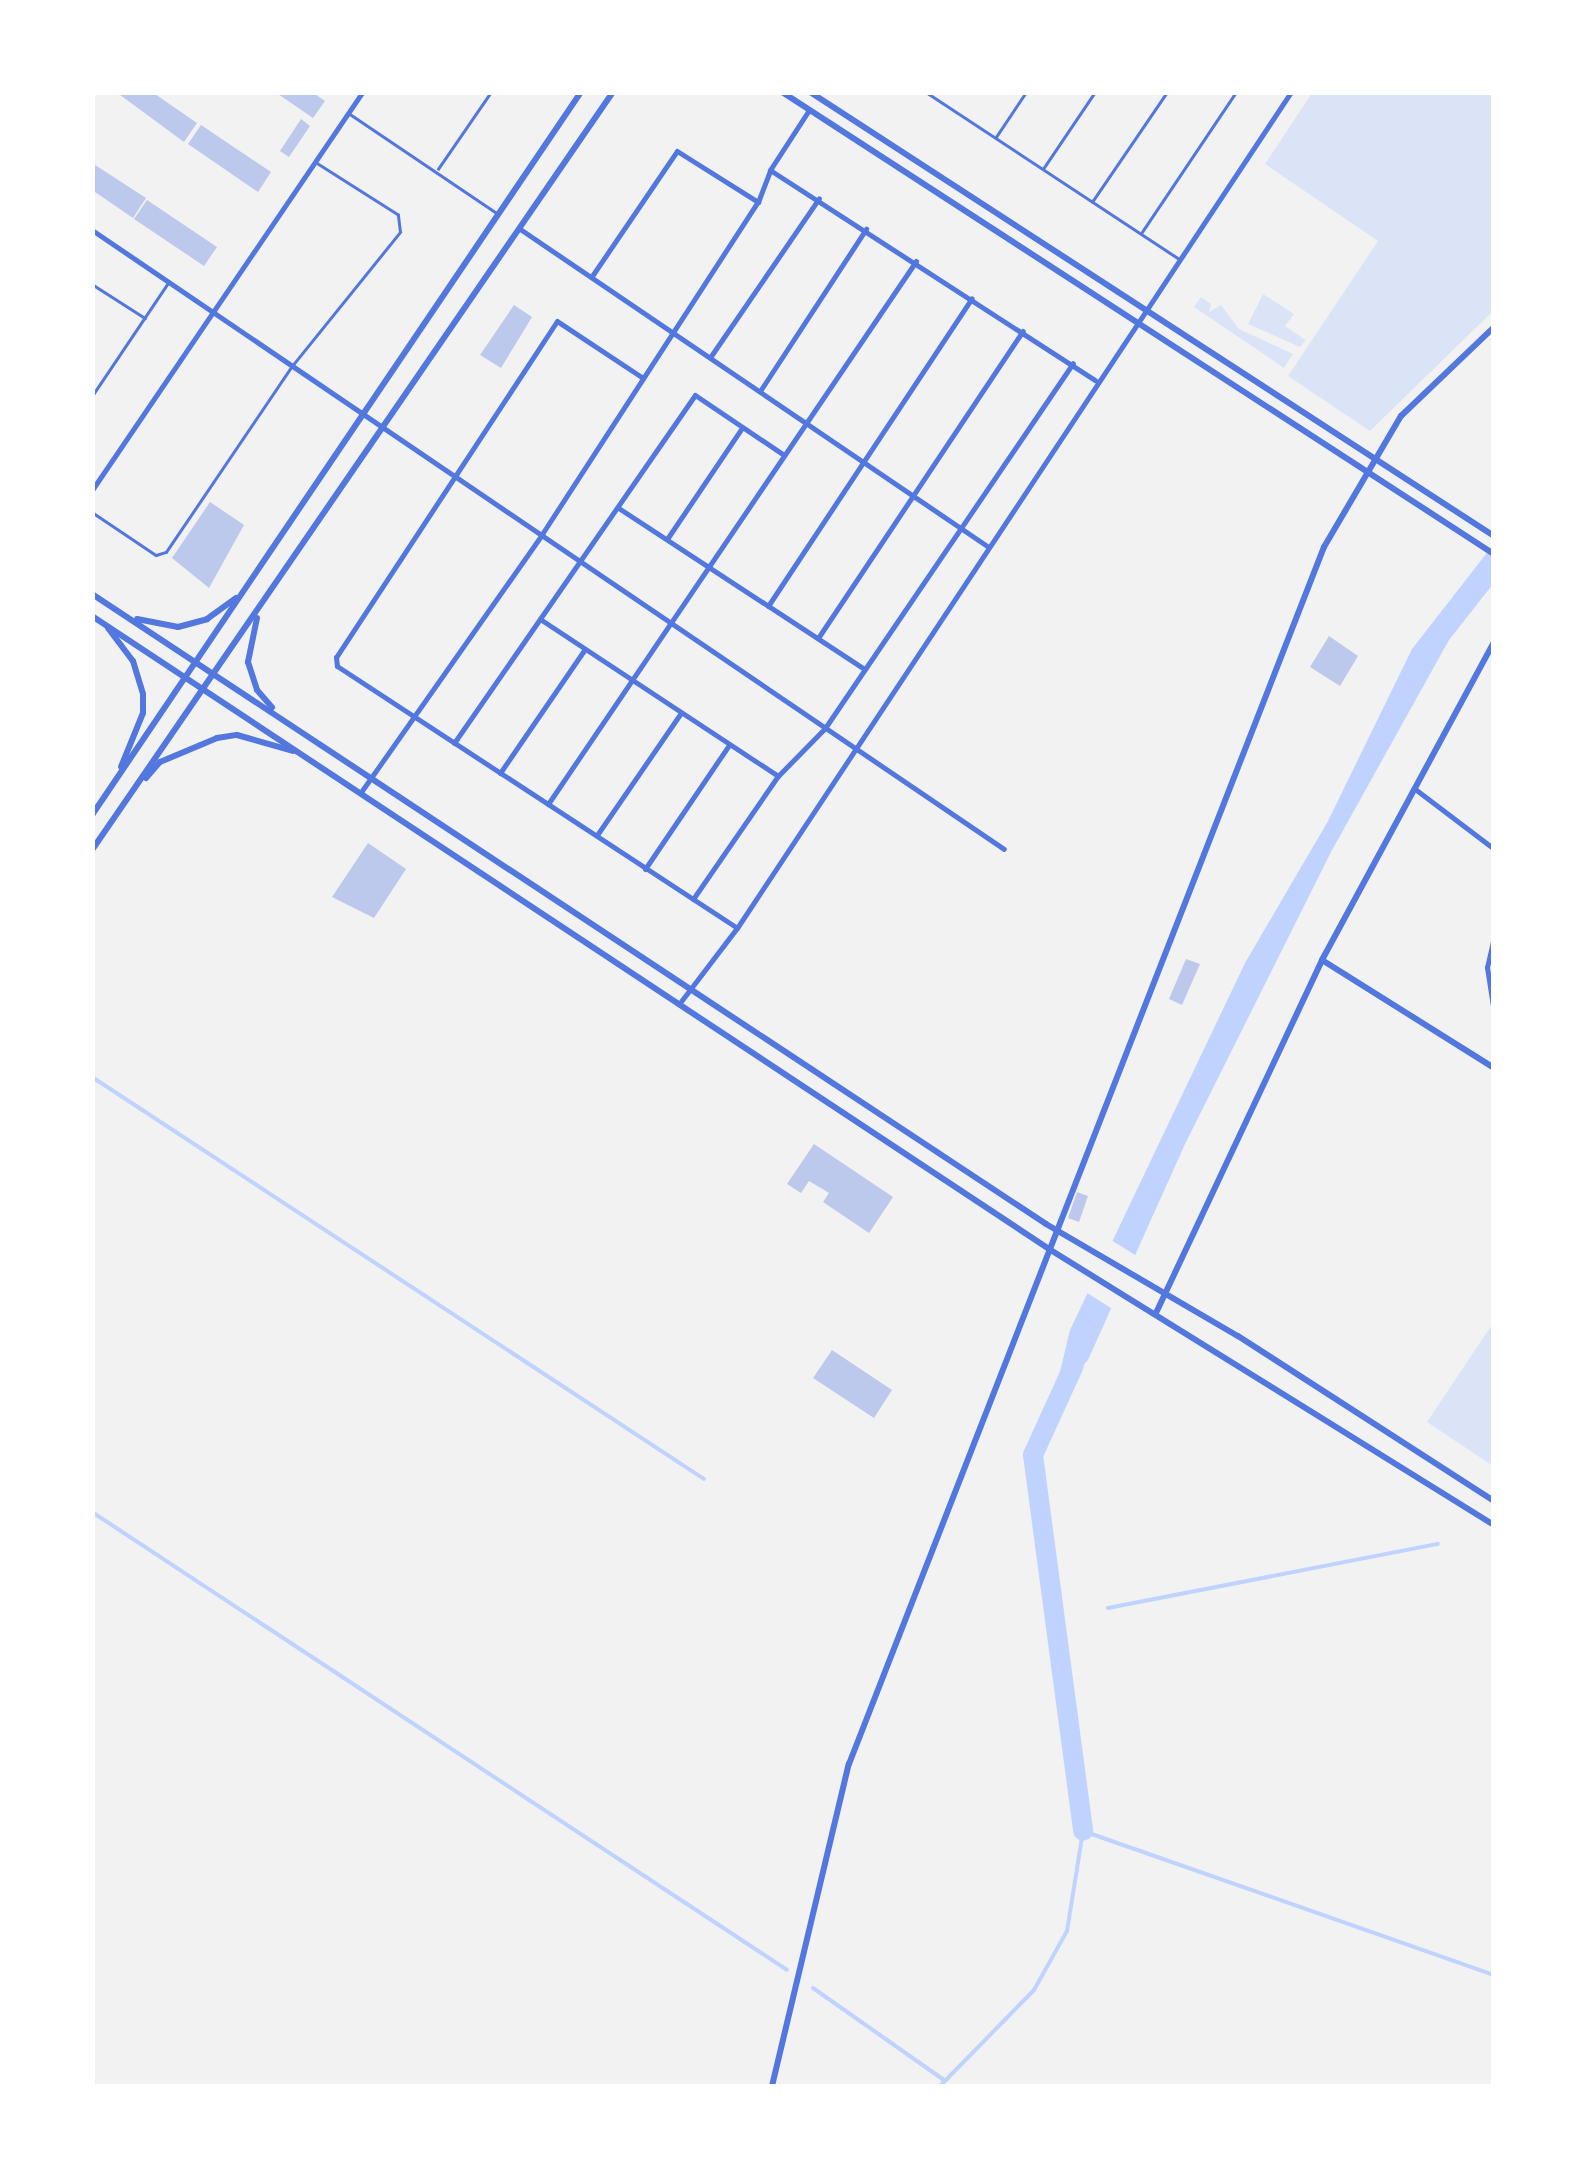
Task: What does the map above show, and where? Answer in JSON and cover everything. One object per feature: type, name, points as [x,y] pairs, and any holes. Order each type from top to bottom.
[{"type":"street","points":[[92,490],[362,92]]},
{"type":"street","points":[[92,815],[581,92]]},
{"type":"street","points":[[92,850],[386,428],[613,92]]},
{"type":"street","points":[[782,92],[1494,554]]},
{"type":"street","points":[[810,92],[1494,536]]},
{"type":"street","points":[[679,1004],[736,928],[857,749],[987,546],[1290,93]]},
{"type":"street","points":[[361,792],[542,534],[758,202],[770,170],[809,110]]},
{"type":"street","points":[[592,277],[678,151],[758,202]]},
{"type":"street","points":[[770,170],[819,198],[1096,381]]},
{"type":"street","points":[[711,356],[819,198]]},
{"type":"street","points":[[520,229],[987,546]]},
{"type":"street","points":[[760,391],[866,229]]},
{"type":"street","points":[[92,230],[1004,849]]},
{"type":"street","points":[[548,804],[710,567],[781,453],[916,261]]},
{"type":"street","points":[[768,606],[972,298]]},
{"type":"street","points":[[643,378],[557,321],[336,657],[337,666],[736,928]]},
{"type":"street","points":[[772,2086],[849,1764],[1324,546],[1365,469],[1415,398],[1494,327]]},
{"type":"street","points":[[818,638],[1023,331]]},
{"type":"street","points":[[693,899],[778,776],[826,728],[1072,364]]},
{"type":"street","points":[[454,743],[620,509],[695,395],[781,453]]},
{"type":"street","points":[[667,539],[742,428]]},
{"type":"street","points":[[620,509],[863,668]]},
{"type":"street","points":[[117,610],[178,627],[218,613],[244,591]]},
{"type":"street","points":[[92,594],[691,985],[1056,1230],[1166,1293],[1494,1501]]},
{"type":"street","points":[[265,600],[250,637],[250,675],[267,702],[296,727]]},
{"type":"street","points":[[92,616],[1049,1248],[1494,1525]]},
{"type":"street","points":[[540,619],[778,776]]},
{"type":"street","points":[[104,624],[132,661],[142,694],[132,745],[110,790]]},
{"type":"street","points":[[1154,1312],[1322,960],[1494,642]]},
{"type":"street","points":[[500,773],[585,649]]},
{"type":"street","points":[[596,835],[681,713]]},
{"type":"street","points":[[125,801],[160,762],[217,738],[271,741],[313,760]]},
{"type":"street","points":[[645,869],[729,745]]},
{"type":"street","points":[[1412,788],[1494,848]]},
{"type":"street","points":[[1494,936],[1487,967],[1494,1012]]},
{"type":"street","points":[[1322,960],[1494,1068]]},
{"type":"lane","points":[[436,172],[491,92]]},
{"type":"lane","points":[[926,92],[1179,259]]},
{"type":"lane","points":[[995,138],[1026,92]]},
{"type":"lane","points":[[1043,169],[1095,92]]},
{"type":"lane","points":[[1092,202],[1167,92]]},
{"type":"lane","points":[[1141,234],[1236,92]]},
{"type":"lane","points":[[348,113],[498,214]]},
{"type":"lane","points":[[92,512],[156,555],[166,552],[292,366],[400,232],[398,214],[315,162]]},
{"type":"lane","points":[[92,396],[169,282]]},
{"type":"lane","points":[[92,284],[144,318]]},
{"type":"shaded area","points":[[1312,93],[1493,93],[1493,311],[1370,431],[1288,376],[1378,241],[1265,164]]},
{"type":"shaded area","points":[[1263,294],[1294,314],[1285,326],[1306,340],[1300,347],[1248,324]]},
{"type":"shaded area","points":[[1201,297],[1211,304],[1209,312],[1221,305],[1239,329],[1293,354],[1284,368],[1194,307]]},
{"type":"shaded area","points":[[1494,1323],[1493,1466],[1427,1422]]},
{"type":"water","points":[[1493,545],[1493,584],[1449,640],[1331,852],[1185,1144],[1088,1360],[1054,1397],[1070,1330],[1245,963],[1328,821],[1412,649]]},
{"type":"pier","points":[[1111,1240],[1140,1258],[1114,1310],[1084,1291]]},
{"type":"building","points":[[116,92],[152,92],[197,123],[184,142]]},
{"type":"building","points":[[275,92],[312,92],[325,101],[313,118]]},
{"type":"building","points":[[301,119],[310,126],[289,157],[280,151]]},
{"type":"building","points":[[201,125],[271,172],[258,192],[188,144]]},
{"type":"building","points":[[92,163],[146,198],[133,218],[92,190]]},
{"type":"building","points":[[147,200],[217,247],[204,266],[134,219]]},
{"type":"building","points":[[514,305],[532,317],[501,368],[480,355]]},
{"type":"building","points":[[210,502],[244,525],[209,588],[172,558]]},
{"type":"building","points":[[1329,636],[1358,656],[1340,686],[1310,667]]},
{"type":"building","points":[[368,843],[406,869],[374,918],[332,897]]},
{"type":"building","points":[[1186,959],[1200,964],[1182,1005],[1169,999]]},
{"type":"building","points":[[814,1144],[893,1197],[869,1233],[823,1202],[829,1193],[809,1181],[801,1193],[787,1184]]},
{"type":"building","points":[[1077,1192],[1088,1196],[1079,1222],[1068,1218]]},
{"type":"building","points":[[832,1350],[892,1390],[874,1418],[813,1378]]},
{"type":"waterway","points":[[92,1077],[704,1479]]},
{"type":"waterway","points":[[1074,1365],[1033,1455],[1083,1831]]},
{"type":"waterway","points":[[92,1512],[787,1970]]},
{"type":"waterway","points":[[1108,1608],[1438,1544]]},
{"type":"waterway","points":[[940,2086],[1034,1990],[1067,1931],[1083,1831],[1494,1975]]},
{"type":"waterway","points":[[813,1988],[944,2080]]}]
